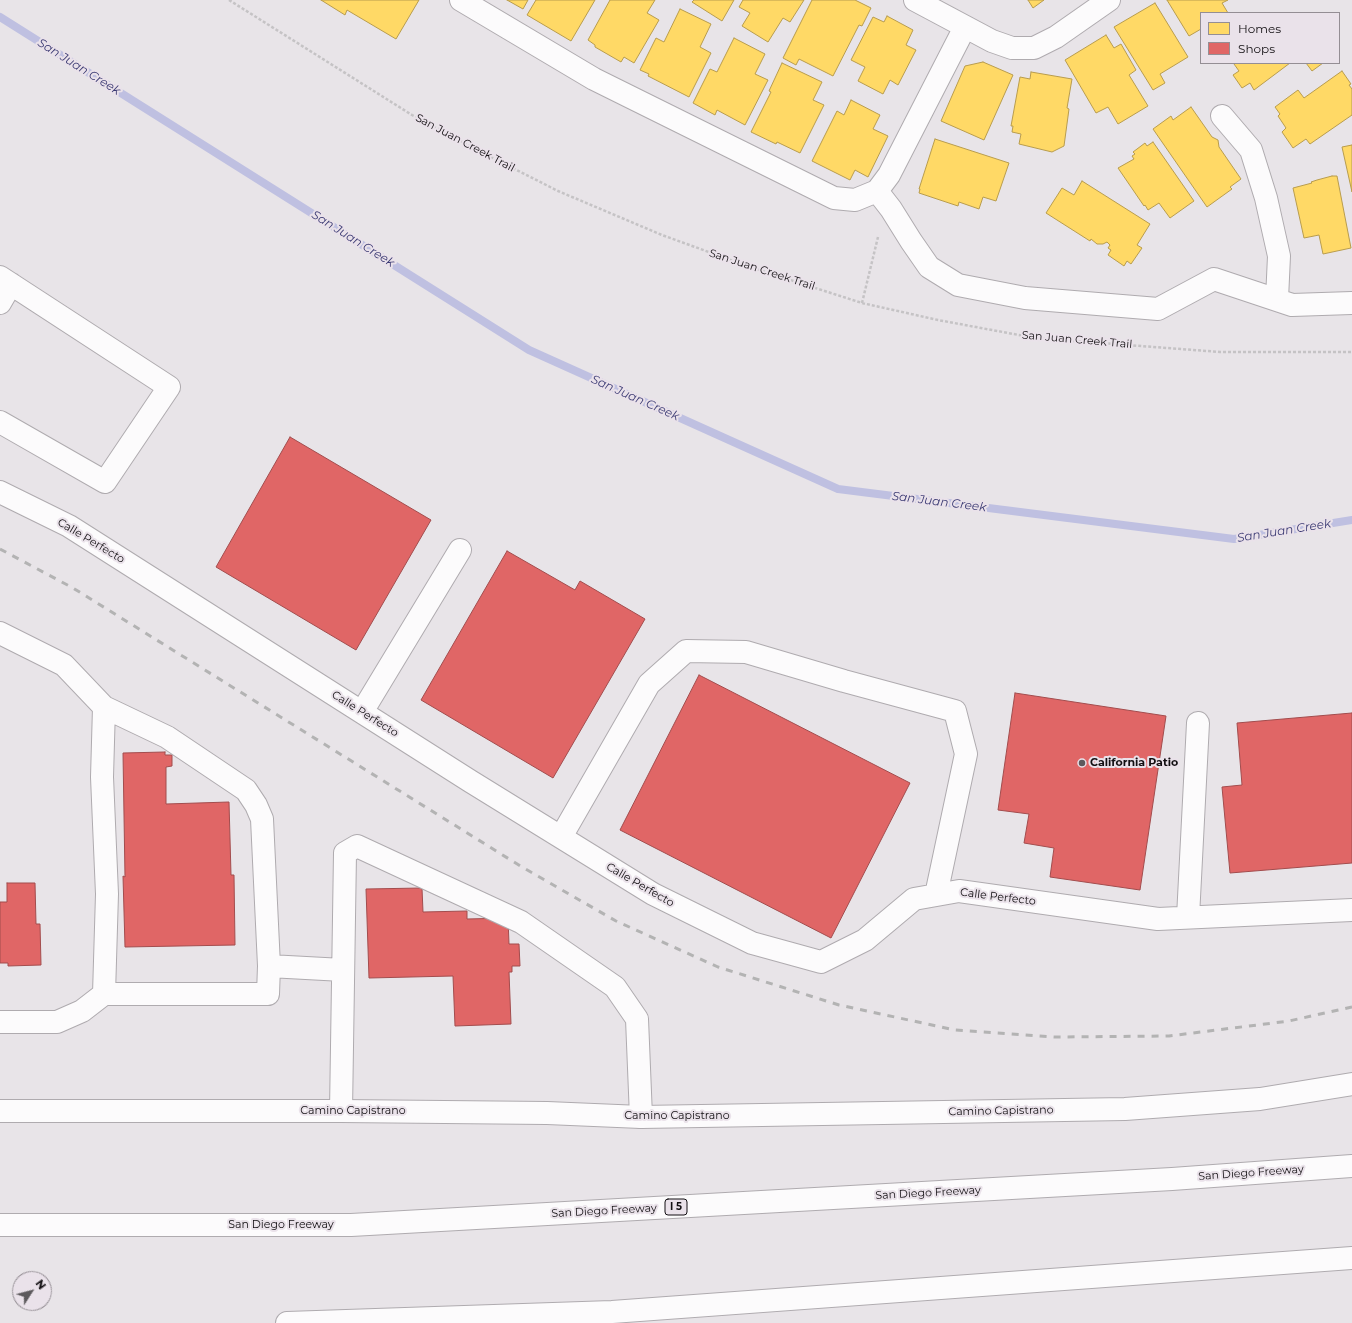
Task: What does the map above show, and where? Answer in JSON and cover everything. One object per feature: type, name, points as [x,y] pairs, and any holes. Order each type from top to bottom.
[{"type":"main road","points":[[461,0],[594,79],[834,198],[856,200],[877,191],[889,176],[965,27]]},
{"type":"main road","points":[[915,0],[992,41],[1012,48],[1034,48],[1056,37],[1110,0]]},
{"type":"main road","points":[[1222,116],[1250,150],[1266,198],[1279,256],[1277,299]]},
{"type":"main road","points":[[877,191],[891,209],[929,267],[958,285],[1025,298],[1158,310],[1214,280],[1292,305],[1352,303]]},
{"type":"main road","points":[[0,303],[6,281],[169,387],[105,482],[0,422]]},
{"type":"main road","name":"Calle Perfecto","points":[[0,492],[69,526],[561,838],[653,894],[752,942],[821,962],[865,940],[914,899],[959,891],[1158,918],[1352,910]]},
{"type":"main road","points":[[362,712],[460,550]]},
{"type":"main road","points":[[0,634],[64,665],[104,707],[167,736],[246,790],[256,805],[262,819],[269,966],[268,994],[104,994],[82,1011],[57,1022],[0,1022]]},
{"type":"main road","points":[[561,838],[649,684],[686,651],[746,652],[844,681],[955,711],[966,754],[936,895]]},
{"type":"main road","points":[[104,707],[102,777],[107,894],[104,994]]},
{"type":"main road","points":[[1188,917],[1198,723]]},
{"type":"main road","points":[[341,1111],[345,853],[357,846],[521,922],[615,986],[637,1019],[641,1117]]},
{"type":"main road","points":[[269,966],[343,970]]},
{"type":"main road","name":"Camino Capistrano","points":[[0,1111],[341,1111],[547,1113],[641,1117],[1126,1108],[1260,1098],[1352,1084]]},
{"type":"main road","name":"San Diego Freeway","points":[[0,1225],[351,1225],[1172,1179],[1352,1166]]},
{"type":"main road","points":[[287,1323],[612,1312],[1352,1258]]},
{"type":"main road","points":[[612,1312],[648,1323]]},
{"type":"path","name":"San Juan Creek Trail","points":[[229,0],[412,114],[485,154],[558,191],[669,238],[750,267],[862,303],[938,320],[1035,338],[1220,352],[1352,352]]},
{"type":"path","points":[[862,303],[883,215],[891,209]]},
{"type":"building: Homes","points":[[321,0],[419,0],[396,39],[347,10],[345,15]]},
{"type":"building: Homes","points":[[507,0],[528,0],[523,9]]},
{"type":"building: Homes","points":[[536,0],[595,0],[571,41],[527,15]]},
{"type":"building: Homes","points":[[610,0],[655,0],[647,13],[659,20],[634,63],[624,57],[621,62],[595,47],[595,45],[588,40]]},
{"type":"building: Homes","points":[[694,0],[734,0],[722,21],[692,2]]},
{"type":"building: Homes","points":[[743,0],[804,0],[790,22],[783,18],[768,42],[742,26],[750,13],[739,7]]},
{"type":"building: Homes","points":[[812,0],[855,0],[871,8],[862,26],[859,25],[833,76],[799,59],[796,65],[783,58]]},
{"type":"building: Homes","points":[[1028,0],[1044,0],[1033,8]]},
{"type":"building: Homes","points":[[1167,0],[1228,0],[1222,3],[1227,12],[1200,12],[1200,30],[1189,36]]},
{"type":"building: Homes","points":[[1155,3],[1188,57],[1160,74],[1165,83],[1153,90],[1114,27]]},
{"type":"building: Homes","points":[[680,9],[711,24],[700,47],[711,53],[689,97],[648,76],[649,74],[640,70],[656,38],[664,42]]},
{"type":"building: Homes","points":[[887,16],[913,30],[906,45],[916,50],[898,85],[890,80],[883,94],[858,81],[865,67],[851,60],[873,17],[884,22]]},
{"type":"building: Homes","points":[[1106,35],[1114,48],[1121,44],[1136,70],[1129,75],[1148,106],[1118,124],[1108,107],[1096,113],[1065,60]]},
{"type":"building: Homes","points":[[734,38],[765,54],[755,74],[768,80],[745,125],[717,110],[715,115],[693,103],[710,69],[717,72]]},
{"type":"building: Homes","points":[[983,62],[1013,75],[984,140],[941,121],[965,66]]},
{"type":"building: Homes","points":[[782,63],[822,82],[813,100],[824,105],[800,153],[751,132],[771,92],[769,91]]},
{"type":"building: Homes","points":[[1234,64],[1289,64],[1254,90],[1250,83],[1242,88],[1233,75],[1239,71]]},
{"type":"building: Homes","points":[[1307,64],[1322,64],[1312,71]]},
{"type":"building: Homes","points":[[1342,71],[1351,84],[1349,85],[1352,89],[1352,115],[1310,144],[1306,139],[1293,148],[1282,132],[1286,128],[1278,116],[1280,114],[1275,107],[1298,90],[1304,98]]},
{"type":"building: Homes","points":[[1031,72],[1072,79],[1067,108],[1069,109],[1064,146],[1052,152],[1019,144],[1021,134],[1012,132],[1013,126],[1011,126],[1020,77],[1030,79]]},
{"type":"building: Homes","points":[[851,100],[880,115],[873,129],[888,136],[868,177],[855,170],[850,180],[812,161],[837,111],[844,115]]},
{"type":"building: Homes","points":[[1191,107],[1212,137],[1218,140],[1219,147],[1241,179],[1230,187],[1232,189],[1207,207],[1153,129],[1171,116],[1173,120]]},
{"type":"building: Homes","points":[[935,139],[1009,163],[996,201],[983,197],[979,209],[959,202],[958,206],[919,193]]},
{"type":"building: Homes","points":[[1153,142],[1194,201],[1170,218],[1159,203],[1148,210],[1118,168],[1134,159],[1132,156],[1135,154],[1133,152],[1145,143],[1147,146]]},
{"type":"building: Homes","points":[[1352,145],[1352,192],[1342,147]]},
{"type":"building: Homes","points":[[1332,176],[1337,176],[1351,248],[1323,254],[1319,235],[1304,238],[1293,188]]},
{"type":"building: Homes","points":[[1082,181],[1150,224],[1137,245],[1142,248],[1131,264],[1127,261],[1124,266],[1108,255],[1111,250],[1108,248],[1110,245],[1107,242],[1097,244],[1091,239],[1090,241],[1046,213],[1062,188],[1074,195]]},
{"type":"building: Shops","points":[[290,437],[431,520],[356,650],[216,567]]},
{"type":"building: Shops","points":[[507,551],[575,590],[580,581],[645,619],[553,778],[421,700]]},
{"type":"building: Shops","points":[[699,675],[910,783],[831,938],[620,830]]},
{"type":"building: Shops","name":"California Patio","points":[[1015,693],[1166,716],[1140,890],[1050,877],[1054,848],[1024,843],[1029,814],[998,810]]},
{"type":"building: Shops","points":[[1352,713],[1352,863],[1230,873],[1222,787],[1242,785],[1237,723]]},
{"type":"building: Shops","points":[[165,752],[165,755],[172,755],[172,766],[166,767],[166,804],[229,802],[231,875],[234,875],[235,945],[125,947],[123,876],[125,877],[123,753]]},
{"type":"building: Shops","points":[[7,883],[35,883],[36,924],[40,924],[41,965],[8,966],[8,963],[0,963],[0,902],[7,902]]},
{"type":"building: Shops","points":[[422,888],[423,912],[467,911],[467,919],[508,918],[509,944],[519,944],[520,966],[512,966],[512,972],[509,972],[511,1024],[455,1026],[453,976],[369,978],[366,889]]},
{"type":"waterway","name":"San Juan Creek","points":[[0,17],[529,350],[838,489],[1234,539],[1352,520]]},
{"type":"railway","points":[[0,549],[73,588],[522,867],[616,921],[718,967],[839,1005],[955,1030],[1054,1037],[1169,1036],[1289,1021],[1352,1007]]},
{"type":"place","name":"California Patio","points":[[1082,763]]}]
